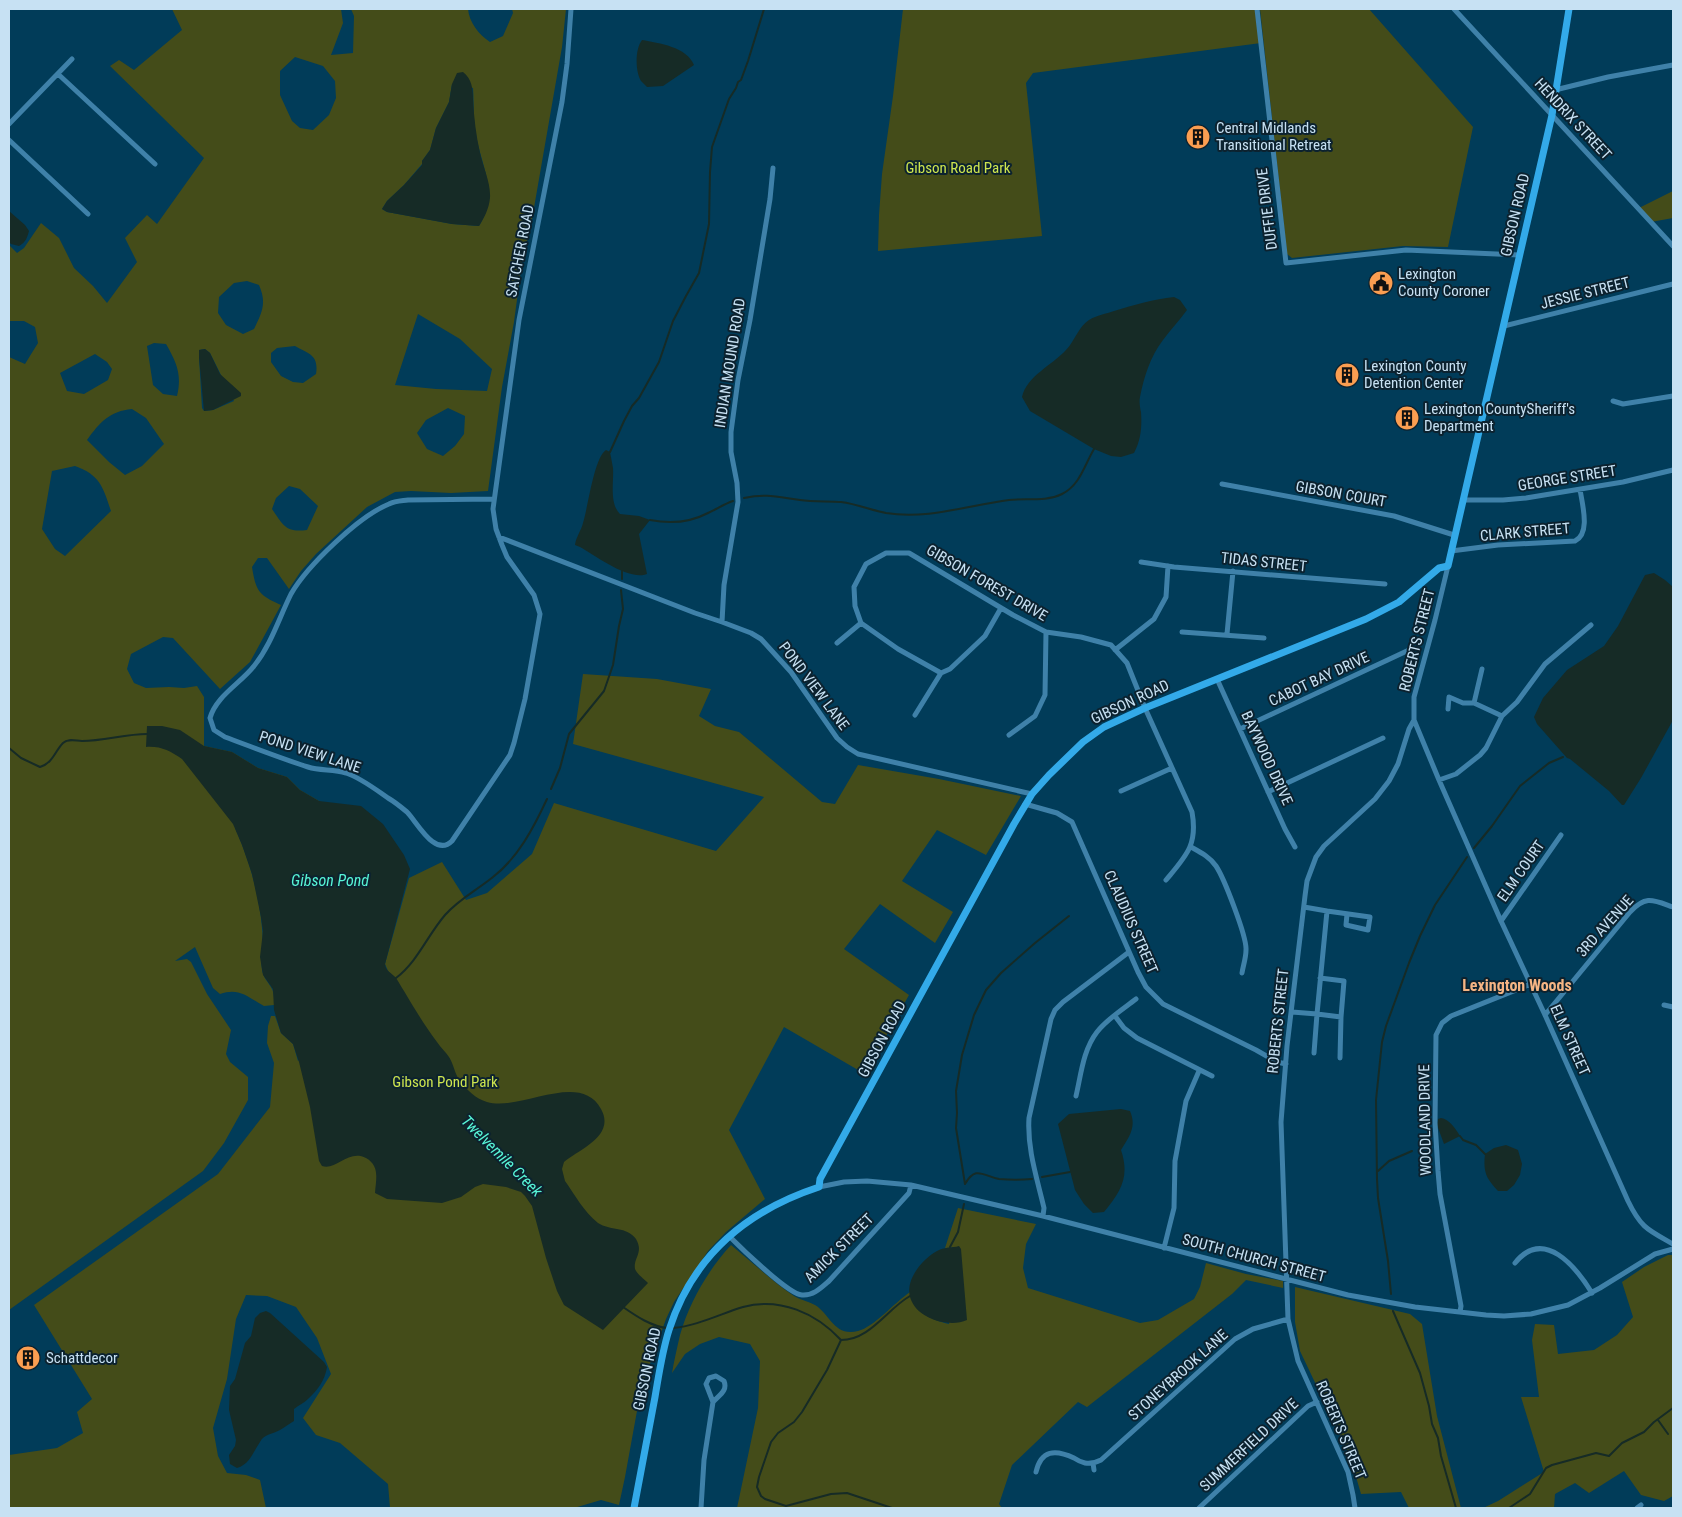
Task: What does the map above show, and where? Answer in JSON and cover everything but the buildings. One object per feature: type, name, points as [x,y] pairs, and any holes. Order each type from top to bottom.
[{"type":"street","name":"SATCHER ROAD","points":[[494,498],[519,320],[562,102],[571,9]]},
{"type":"street","name":"DUFFIE DRIVE","points":[[1256,9],[1286,263],[1406,250],[1520,255]]},
{"type":"street","name":"HENDRIX STREET","points":[[1454,9],[1673,246]]},
{"type":"street","name":"GIBSON ROAD","points":[[634,1508],[665,1344],[679,1304],[702,1265],[729,1236],[764,1211],[796,1195],[819,1188],[820,1179],[1032,794],[1088,738],[1114,722],[1346,628],[1385,610],[1414,591],[1439,568],[1448,566],[1552,115],[1569,9]]},
{"type":"street","points":[[9,124],[72,59]]},
{"type":"street","points":[[1555,90],[1608,77],[1673,65]]},
{"type":"street","points":[[58,74],[155,164]]},
{"type":"street","points":[[9,140],[88,214]]},
{"type":"street","name":"INDIAN MOUND ROAD","points":[[722,622],[724,585],[738,502],[737,483],[731,452],[731,432],[738,380],[770,200],[773,168]]},
{"type":"street","name":"JESSIE STREET","points":[[1504,326],[1673,284]]},
{"type":"street","points":[[1613,401],[1623,404],[1673,396]]},
{"type":"street","name":"GEORGE STREET","points":[[1463,500],[1518,499],[1631,480],[1673,470]]},
{"type":"street","name":"GIBSON COURT","points":[[1222,484],[1394,516],[1454,535]]},
{"type":"street","name":"CLARK STREET","points":[[1451,551],[1498,545],[1575,541],[1581,538],[1584,531],[1580,489]]},
{"type":"street","name":"POND VIEW LANE","points":[[494,498],[494,519],[499,537],[508,557],[534,596],[539,608],[540,620],[525,699],[512,749],[485,794],[449,843],[443,846],[432,842],[402,808],[351,775],[338,771],[317,770],[299,764],[225,737],[212,726],[210,718],[213,708],[255,665],[298,583],[314,563],[352,529],[378,510],[395,502],[494,498]]},
{"type":"street","name":"POND VIEW LANE","points":[[499,537],[695,614],[722,622],[761,639],[791,672],[833,733],[846,747],[858,754],[1032,794]]},
{"type":"street","name":"GIBSON FOREST DRIVE","points":[[861,623],[855,606],[854,587],[866,564],[886,553],[909,552],[1001,608],[1046,632],[1081,637],[1111,645],[1128,663],[1145,708],[1192,812],[1194,830],[1191,847]]},
{"type":"street","name":"TIDAS STREET","points":[[1141,562],[1168,566],[1385,584]]},
{"type":"street","points":[[1115,650],[1154,619],[1166,597],[1168,566]]},
{"type":"street","name":"ROBERTS STREET","points":[[1354,1508],[1354,1495],[1348,1472],[1298,1360],[1288,1320],[1281,1122],[1286,1064],[1307,881],[1316,856],[1324,846],[1366,808],[1382,790],[1398,764],[1409,729],[1414,720],[1414,697],[1448,566]]},
{"type":"street","points":[[1227,634],[1232,571]]},
{"type":"street","points":[[915,715],[941,673],[950,669],[985,636],[1001,608]]},
{"type":"street","points":[[837,643],[861,623],[898,649],[941,673]]},
{"type":"street","points":[[1438,780],[1456,774],[1480,755],[1486,748],[1502,716],[1517,702],[1545,664],[1590,625]]},
{"type":"street","points":[[1009,735],[1035,716],[1045,694],[1046,632]]},
{"type":"street","points":[[1182,632],[1264,638]]},
{"type":"street","name":"CABOT BAY DRIVE","points":[[1240,729],[1409,650]]},
{"type":"street","points":[[1474,703],[1482,669]]},
{"type":"street","name":"BAYWOOD DRIVE","points":[[1217,679],[1295,847]]},
{"type":"street","points":[[1448,709],[1449,698],[1463,703],[1474,703],[1502,716]]},
{"type":"street","name":"ELM STREET","points":[[1414,720],[1438,780],[1633,1212],[1641,1224],[1649,1231],[1673,1244]]},
{"type":"street","points":[[1268,792],[1383,738]]},
{"type":"street","points":[[1121,791],[1172,768]]},
{"type":"street","name":"CLAUDIUS STREET","points":[[1025,804],[1058,813],[1072,822],[1128,952],[1146,986],[1163,1004],[1277,1062],[1286,1064]]},
{"type":"street","name":"ELM COURT","points":[[1501,921],[1561,836]]},
{"type":"street","points":[[1166,880],[1191,847],[1211,860],[1220,874],[1246,942],[1242,973]]},
{"type":"street","name":"3RD AVENUE","points":[[1545,1015],[1638,904],[1650,900],[1673,907]]},
{"type":"street","points":[[1304,907],[1370,917],[1368,930],[1346,925],[1348,914]]},
{"type":"street","points":[[1314,1053],[1327,911]]},
{"type":"street","points":[[1043,1216],[1044,1208],[1029,1147],[1028,1130],[1051,1019],[1055,1010],[1063,1002],[1128,952]]},
{"type":"street","points":[[1320,978],[1344,981],[1340,1058]]},
{"type":"street","name":"WOODLAND DRIVE","points":[[1460,1312],[1461,1306],[1440,1194],[1438,1171],[1435,1123],[1436,1035],[1442,1023],[1451,1016],[1531,984]]},
{"type":"street","points":[[1076,1096],[1091,1041],[1100,1028],[1136,999]]},
{"type":"street","points":[[1664,1005],[1673,1007]]},
{"type":"street","points":[[1292,1012],[1341,1017]]},
{"type":"street","points":[[1115,1016],[1124,1028],[1137,1038],[1212,1076]]},
{"type":"street","points":[[1164,1248],[1174,1208],[1175,1161],[1186,1101],[1199,1071]]},
{"type":"street","name":"SOUTH CHURCH STREET","points":[[819,1188],[844,1182],[867,1181],[911,1185],[1043,1216],[1348,1295],[1460,1312],[1504,1316],[1532,1314],[1568,1305],[1592,1293],[1646,1259],[1673,1249]]},
{"type":"street","name":"AMICK STREET","points":[[729,1236],[752,1258],[790,1289],[801,1295],[810,1294],[819,1290],[829,1281],[907,1195],[911,1185]]},
{"type":"street","points":[[1516,1264],[1523,1255],[1534,1249],[1551,1251],[1570,1264],[1592,1293]]},
{"type":"street","name":"STONEYBROOK LANE","points":[[1093,1463],[1105,1457],[1235,1339],[1253,1329],[1288,1320]]},
{"type":"street","points":[[701,1508],[704,1460],[713,1402],[706,1384],[709,1378],[716,1376],[724,1381],[726,1387],[713,1402]]},
{"type":"street","name":"SUMMERFIELD DRIVE","points":[[1199,1508],[1308,1406],[1317,1402]]},
{"type":"street","points":[[1036,1472],[1040,1460],[1044,1456],[1053,1453],[1063,1454],[1085,1463],[1093,1463],[1094,1470]]},
{"type":"green space","points":[[172,9],[341,9],[343,23],[331,55],[353,53],[354,16],[351,9],[468,9],[470,19],[475,28],[490,42],[503,36],[513,13],[512,9],[566,9],[562,47],[531,225],[522,262],[488,491],[451,493],[395,492],[367,507],[316,554],[289,589],[267,558],[258,558],[252,567],[257,587],[263,595],[281,605],[250,662],[220,689],[173,638],[163,637],[131,654],[127,669],[134,683],[146,688],[197,686],[204,697],[204,746],[232,752],[258,768],[287,777],[300,790],[319,801],[235,828],[245,852],[256,890],[261,915],[262,970],[272,989],[274,1005],[264,1006],[238,992],[220,994],[213,988],[195,947],[175,961],[187,959],[191,962],[207,994],[231,1030],[226,1054],[230,1062],[248,1077],[248,1100],[224,1143],[203,1171],[9,1310],[9,357],[25,364],[38,343],[35,327],[24,321],[9,321],[9,245],[17,253],[24,248],[41,223],[59,238],[74,268],[107,303],[137,262],[125,238],[147,215],[157,224],[204,158],[110,66],[119,60],[134,70],[182,30]],"holes":[[[295,57],[323,66],[335,81],[336,98],[329,115],[313,130],[300,128],[292,121],[280,95],[280,71]],[[452,84],[473,88],[475,128],[488,190],[485,214],[479,226],[452,224],[387,212],[382,209],[387,201],[422,164],[430,150],[436,128],[449,102]],[[247,281],[259,285],[263,303],[254,329],[243,334],[226,325],[218,313],[219,297],[234,283]],[[418,314],[460,339],[492,369],[487,391],[395,385]],[[154,343],[166,344],[176,363],[179,375],[177,396],[163,394],[153,385],[147,346]],[[295,346],[312,356],[316,363],[316,374],[303,383],[293,382],[281,376],[271,362],[271,353],[277,348]],[[205,349],[210,353],[234,401],[213,410],[204,411],[202,408],[199,350]],[[95,354],[107,362],[112,369],[108,380],[84,394],[67,391],[60,373]],[[448,408],[465,416],[464,434],[455,446],[443,456],[427,449],[417,433],[426,420]],[[132,409],[146,418],[164,444],[142,466],[125,475],[87,440],[96,428],[112,415]],[[75,466],[90,473],[95,478],[106,495],[111,511],[65,556],[55,549],[42,529],[52,471]],[[289,486],[300,489],[318,506],[307,530],[290,529],[282,523],[272,509],[276,498]]]},
{"type":"green space","name":"Gibson Road Park","points":[[903,9],[1255,9],[1261,43],[1033,73],[1026,83],[1042,236],[878,251],[882,174]]},
{"type":"green space","points":[[1260,9],[1369,9],[1473,127],[1448,247],[1403,246],[1292,258],[1287,254]]},
{"type":"green space","points":[[1673,191],[1673,218],[1651,222],[1639,208]]},
{"type":"green space","name":"Gibson Pond Park","points":[[583,674],[657,679],[711,689],[699,716],[715,726],[739,732],[822,802],[835,804],[858,765],[1021,796],[986,855],[937,830],[902,881],[953,912],[935,943],[880,904],[844,949],[909,995],[865,1074],[784,1027],[729,1130],[765,1199],[726,1232],[708,1251],[674,1302],[641,1389],[619,1505],[601,1500],[574,1508],[390,1508],[388,1484],[340,1443],[316,1435],[303,1418],[331,1374],[317,1338],[296,1307],[267,1296],[246,1295],[236,1319],[227,1379],[213,1428],[218,1456],[227,1473],[246,1475],[260,1480],[266,1508],[9,1508],[9,1455],[57,1448],[83,1433],[77,1412],[92,1399],[34,1305],[218,1174],[270,1107],[274,1063],[267,1043],[268,1026],[271,1016],[275,1016],[281,1033],[293,1044],[298,1061],[391,974],[385,964],[409,878],[442,862],[466,900],[487,893],[532,854],[554,803],[716,851],[764,797],[573,744]]},
{"type":"green space","points":[[958,1208],[1036,1224],[1026,1244],[1023,1268],[1028,1288],[1140,1323],[1158,1320],[1194,1299],[1200,1287],[1206,1263],[1246,1274],[1283,1281],[1283,1288],[1246,1280],[1232,1294],[1087,1407],[1078,1402],[1012,1465],[999,1504],[1002,1508],[737,1508],[758,1408],[760,1361],[750,1344],[719,1337],[700,1344],[685,1354],[672,1373],[684,1323],[700,1287],[715,1265],[731,1245],[786,1290],[820,1309],[833,1324],[843,1331],[858,1331],[871,1325],[910,1292],[915,1304],[924,1314],[949,1324],[957,1247],[945,1248]]},
{"type":"green space","points":[[1668,1255],[1673,1255],[1673,1496],[1664,1501],[1641,1495],[1624,1471],[1589,1493],[1575,1483],[1555,1494],[1554,1508],[1483,1508],[1498,1501],[1544,1472],[1521,1397],[1539,1397],[1532,1340],[1535,1324],[1554,1325],[1558,1354],[1594,1350],[1617,1335],[1633,1317],[1622,1282],[1644,1267]]},
{"type":"green space","points":[[1295,1287],[1410,1314],[1422,1324],[1437,1416],[1461,1508],[1409,1508],[1401,1492],[1361,1494],[1350,1456],[1300,1351],[1295,1322]]},
{"type":"water","points":[[642,40],[664,44],[679,50],[694,65],[663,86],[647,87],[639,77],[637,66],[637,54]]},
{"type":"water","points":[[463,72],[468,78],[473,92],[477,140],[490,192],[483,220],[479,226],[452,224],[387,212],[382,209],[387,201],[422,165],[422,161],[430,150],[436,128],[449,102],[452,84],[457,73]]},
{"type":"water","points":[[9,211],[29,231],[26,240],[19,246],[9,242]]},
{"type":"water","points":[[1174,297],[1180,300],[1187,310],[1158,347],[1148,367],[1140,399],[1140,438],[1134,453],[1121,457],[1111,456],[1094,449],[1030,411],[1022,397],[1029,383],[1066,350],[1085,323],[1095,317],[1129,307]]},
{"type":"water","points":[[205,349],[210,353],[220,374],[241,393],[241,396],[213,410],[204,411],[199,350]]},
{"type":"water","points":[[606,450],[610,452],[613,468],[614,504],[620,514],[639,516],[650,520],[639,534],[647,574],[631,574],[622,571],[575,545],[583,523],[595,472]]},
{"type":"water","points":[[1654,573],[1673,587],[1673,720],[1641,778],[1624,805],[1622,805],[1609,791],[1567,758],[1537,724],[1534,717],[1543,698],[1567,670],[1604,646],[1618,626],[1645,575]]},
{"type":"water","name":"Gibson Pond","points":[[147,726],[162,726],[180,730],[204,746],[232,752],[258,768],[287,777],[300,790],[319,801],[361,806],[383,824],[404,855],[410,869],[385,964],[449,1057],[460,1081],[472,1094],[487,1102],[501,1104],[564,1092],[579,1093],[591,1098],[601,1109],[604,1127],[594,1141],[564,1162],[562,1169],[565,1181],[593,1219],[608,1227],[628,1232],[636,1239],[639,1252],[635,1262],[635,1269],[648,1283],[603,1330],[564,1305],[557,1291],[546,1258],[532,1206],[521,1192],[506,1187],[483,1184],[461,1197],[442,1203],[387,1199],[375,1193],[375,1169],[366,1158],[353,1156],[332,1166],[322,1166],[319,1161],[310,1107],[299,1062],[293,1044],[281,1033],[274,1010],[273,989],[263,975],[260,957],[263,931],[261,917],[252,874],[242,845],[233,824],[182,759],[156,747],[146,747]]},
{"type":"water","points":[[1121,1109],[1130,1111],[1133,1122],[1131,1132],[1121,1150],[1125,1168],[1124,1176],[1119,1190],[1104,1212],[1093,1213],[1084,1204],[1075,1190],[1058,1124],[1069,1114]]},
{"type":"water","points":[[1441,1118],[1449,1122],[1460,1136],[1444,1144],[1437,1125],[1438,1119]]},
{"type":"water","points":[[1506,1145],[1518,1150],[1522,1164],[1520,1175],[1514,1185],[1507,1191],[1498,1191],[1486,1174],[1484,1166],[1485,1154],[1494,1148]]},
{"type":"water","points":[[959,1246],[961,1249],[967,1320],[952,1323],[936,1320],[922,1313],[912,1302],[909,1287],[911,1280],[919,1266],[931,1255],[942,1249]]},
{"type":"water","points":[[266,1311],[324,1362],[327,1367],[323,1380],[312,1396],[294,1409],[294,1421],[264,1437],[248,1461],[237,1468],[230,1464],[229,1455],[235,1446],[236,1440],[229,1410],[230,1386],[235,1379],[245,1343],[251,1336],[255,1318],[260,1313]]},
{"type":"waterway","points":[[610,452],[632,406],[639,398],[659,362],[673,321],[699,273],[709,224],[712,147],[729,99],[741,80],[764,9]]},
{"type":"waterway","points":[[744,498],[766,496],[805,501],[841,502],[901,515],[948,511],[1009,500],[1049,498],[1062,494],[1073,486],[1094,449]]},
{"type":"waterway","points":[[650,520],[665,522],[687,521],[733,501]]},
{"type":"waterway","points":[[622,571],[622,579]]},
{"type":"waterway","points":[[551,789],[560,768],[569,734],[604,691],[613,665],[623,609],[621,590]]},
{"type":"waterway","name":"Twelvemile Creek","points":[[9,748],[21,758],[40,767],[48,763],[60,746],[67,741],[90,741],[147,734]]},
{"type":"waterway","points":[[1474,848],[1520,786],[1549,763],[1563,757]]},
{"type":"waterway","points":[[396,978],[410,964],[450,909],[493,877],[510,861],[531,831],[547,799]]},
{"type":"waterway","points":[[1391,1294],[1377,1179],[1376,1100],[1382,1042],[1386,1026],[1420,936],[1435,905],[1467,857]]},
{"type":"waterway","points":[[965,1184],[956,1128],[956,1091],[962,1055],[974,1015],[986,990],[1001,973],[1069,916]]},
{"type":"waterway","points":[[1460,1136],[1463,1140],[1476,1145],[1485,1154]]},
{"type":"waterway","points":[[1378,1171],[1389,1161],[1412,1151]]},
{"type":"waterway","points":[[1042,1177],[1070,1172]]},
{"type":"waterway","points":[[965,1184],[976,1173],[999,1179],[1032,1179]]},
{"type":"waterway","points":[[950,1247],[958,1232],[964,1204]]},
{"type":"waterway","points":[[841,1340],[851,1339],[870,1330],[910,1296]]},
{"type":"waterway","name":"Twelvemile Creek","points":[[673,1328],[700,1322],[743,1307],[770,1304],[784,1306],[809,1315],[831,1330],[841,1340]]},
{"type":"waterway","name":"Twelvemile Creek","points":[[623,1307],[650,1323],[668,1328]]},
{"type":"waterway","points":[[1393,1311],[1420,1373],[1432,1424],[1438,1438],[1441,1456],[1456,1508]]},
{"type":"waterway","name":"Twelvemile Creek","points":[[841,1340],[827,1370],[802,1412],[794,1422],[778,1433],[771,1442],[757,1487],[761,1496],[765,1499],[786,1506],[831,1494],[847,1493],[892,1508]]},
{"type":"waterway","points":[[1509,1508],[1530,1494],[1546,1468],[1596,1453],[1609,1456],[1622,1443],[1644,1432],[1673,1408]]},
{"type":"waterway","points":[[1658,1420],[1668,1434]]},
{"type":"place","name":"Central Midlands Transitional Retreat","points":[[1198,137]]},
{"type":"place","name":"Lexington County Coroner","points":[[1381,283]]},
{"type":"place","name":"Lexington County Detention Center","points":[[1347,375]]},
{"type":"place","name":"Lexington CountySheriff's Department","points":[[1407,418]]},
{"type":"place","name":"Schattdecor","points":[[28,1358]]},
{"type":"district","name":"Lexington Woods","points":[[1517,985]]}]
